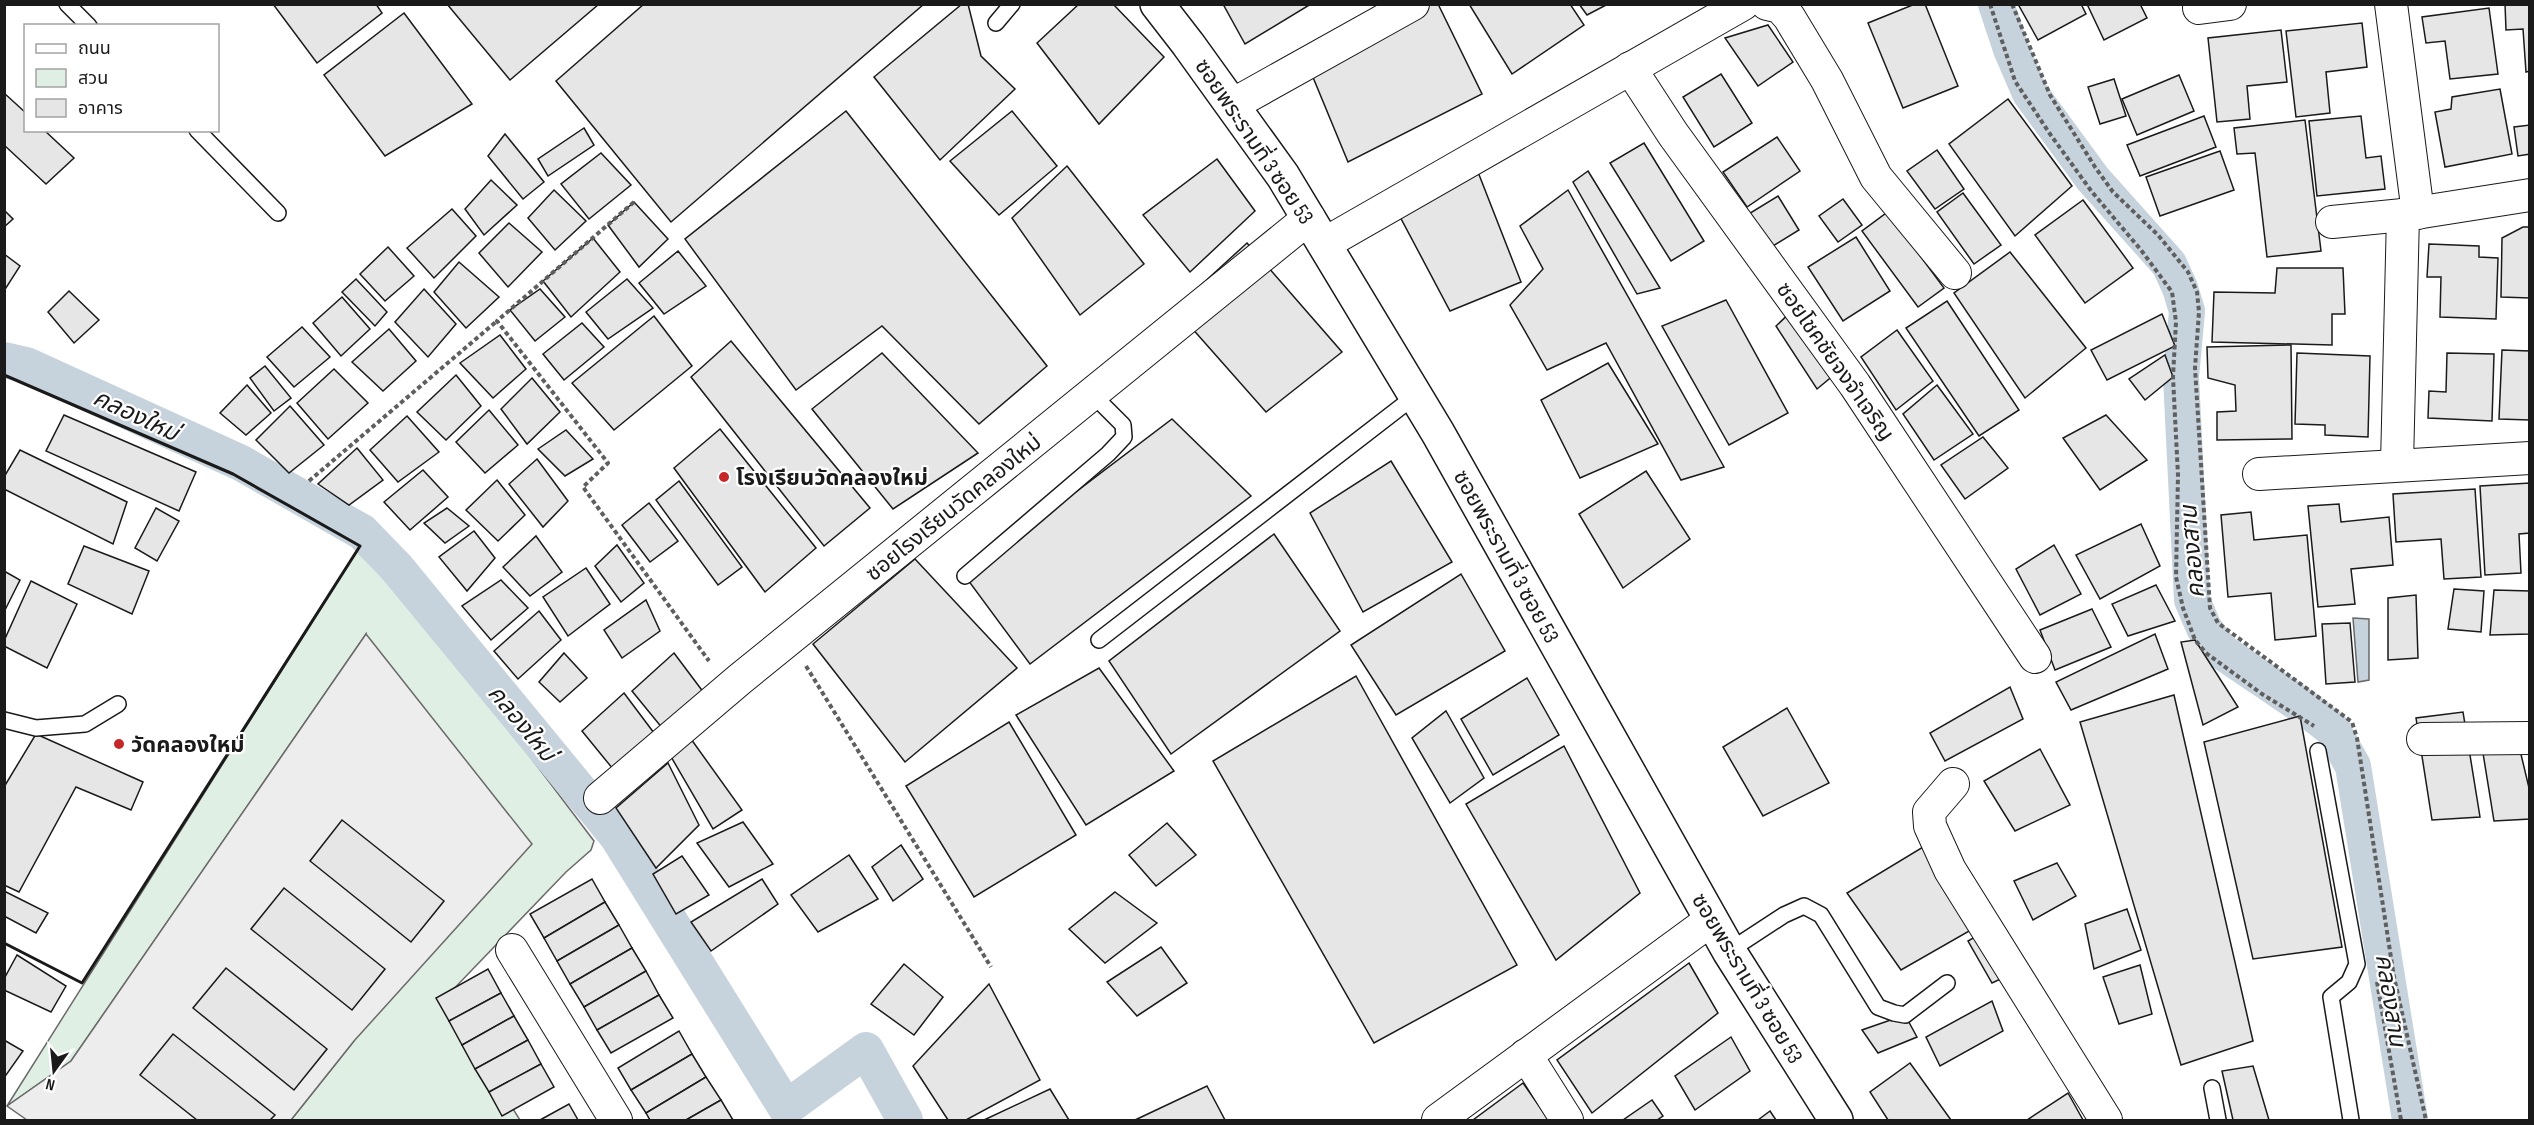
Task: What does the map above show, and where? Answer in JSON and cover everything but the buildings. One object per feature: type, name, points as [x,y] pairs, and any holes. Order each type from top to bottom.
[{"type":"street","name":"ซอยพระรามที่ 3 ซอย 53","points":[[1156,4],[1283,176],[1415,396],[1729,951],[1836,1120]]},
{"type":"street","points":[[1232,105],[1413,4]]},
{"type":"street","points":[[1316,231],[1630,68],[1743,4]]},
{"type":"street","points":[[1767,4],[1780,7],[1789,17],[1827,80],[1876,177],[1954,273]]},
{"type":"street","points":[[2199,8],[2230,4]]},
{"type":"street","points":[[2391,4],[2411,214],[2397,464]]},
{"type":"street","name":"ซอยโชคชัยจงจำเจริญ","points":[[1630,68],[1673,134],[1855,385],[2035,657]]},
{"type":"street","points":[[2332,222],[2411,214],[2529,195]]},
{"type":"street","name":"ซอยโรงเรียนวัดคลองใหม่","points":[[600,798],[787,641],[1092,394],[1316,231]]},
{"type":"street","points":[[2259,474],[2397,464],[2529,458]]},
{"type":"street","points":[[2423,739],[2529,738]]},
{"type":"street","points":[[1953,784],[1929,812],[1930,826],[1950,870],[2106,1120]]},
{"type":"street","points":[[1438,1120],[1711,920]]},
{"type":"street","points":[[513,950],[616,1120]]},
{"type":"street","points":[[1526,1055],[1567,1120]]},
{"type":"lane","points":[[67,4],[87,24]]},
{"type":"lane","points":[[996,23],[1012,4]]},
{"type":"lane","points":[[199,132],[278,213]]},
{"type":"lane","points":[[965,576],[1108,454],[1124,437],[1123,425],[1092,394]]},
{"type":"lane","points":[[1099,640],[1415,396]]},
{"type":"lane","points":[[4,720],[36,728],[85,724],[118,704]]},
{"type":"lane","points":[[2318,751],[2357,964],[2349,982],[2331,998],[2351,1120]]},
{"type":"lane","points":[[1729,951],[1784,915],[1804,906],[1821,915],[1878,1007],[1905,1014],[1947,983]]},
{"type":"lane","points":[[2212,1088],[2218,1120]]},
{"type":"path","points":[[1990,4],[2014,81],[2085,182],[2172,292],[2176,322],[2173,377],[2178,475],[2176,577],[2183,608],[2195,640],[2206,653],[2262,694],[2320,730]]},
{"type":"path","points":[[2012,4],[2050,95],[2095,167],[2113,192],[2158,235],[2188,272],[2197,292],[2199,312],[2195,368],[2210,608],[2218,623],[2352,722],[2357,738],[2394,976],[2426,1120]]},
{"type":"path","points":[[309,481],[634,202]]},
{"type":"path","points":[[497,321],[608,463],[583,487],[729,689]]},
{"type":"path","points":[[787,641],[802,658],[991,967]]},
{"type":"path","points":[[2377,980],[2401,1120]]},
{"type":"green space","points":[[360,546],[390,572],[594,841],[591,850],[566,872],[444,999],[520,1120],[291,1120],[354,1041],[366,634],[71,1061],[7,1106]]},
{"type":"shaded area","points":[[2353,618],[2369,619],[2369,680],[2358,682]]},
{"type":"shaded area","points":[[366,634],[532,844],[354,1041],[291,1120],[27,1120],[7,1106],[71,1061]]},
{"type":"waterway","name":"คลองสาน","points":[[1996,4],[2011,49],[2030,93],[2093,179],[2169,264],[2180,288],[2187,311],[2181,377],[2192,600],[2204,628],[2221,651],[2332,729],[2353,766],[2410,1120]]},
{"type":"waterway","name":"คลองใหม่","points":[[4,360],[26,365],[241,463],[362,532],[396,567],[617,836],[786,1108],[866,1050],[905,1120]]},
{"type":"wall","points":[[4,375],[233,474],[360,546],[82,983],[4,943]]},
{"type":"place","name":"โรงเรียนวัดคลองใหม่","points":[[724,477]]},
{"type":"place","name":"วัดคลองใหม่","points":[[119,744]]}]
